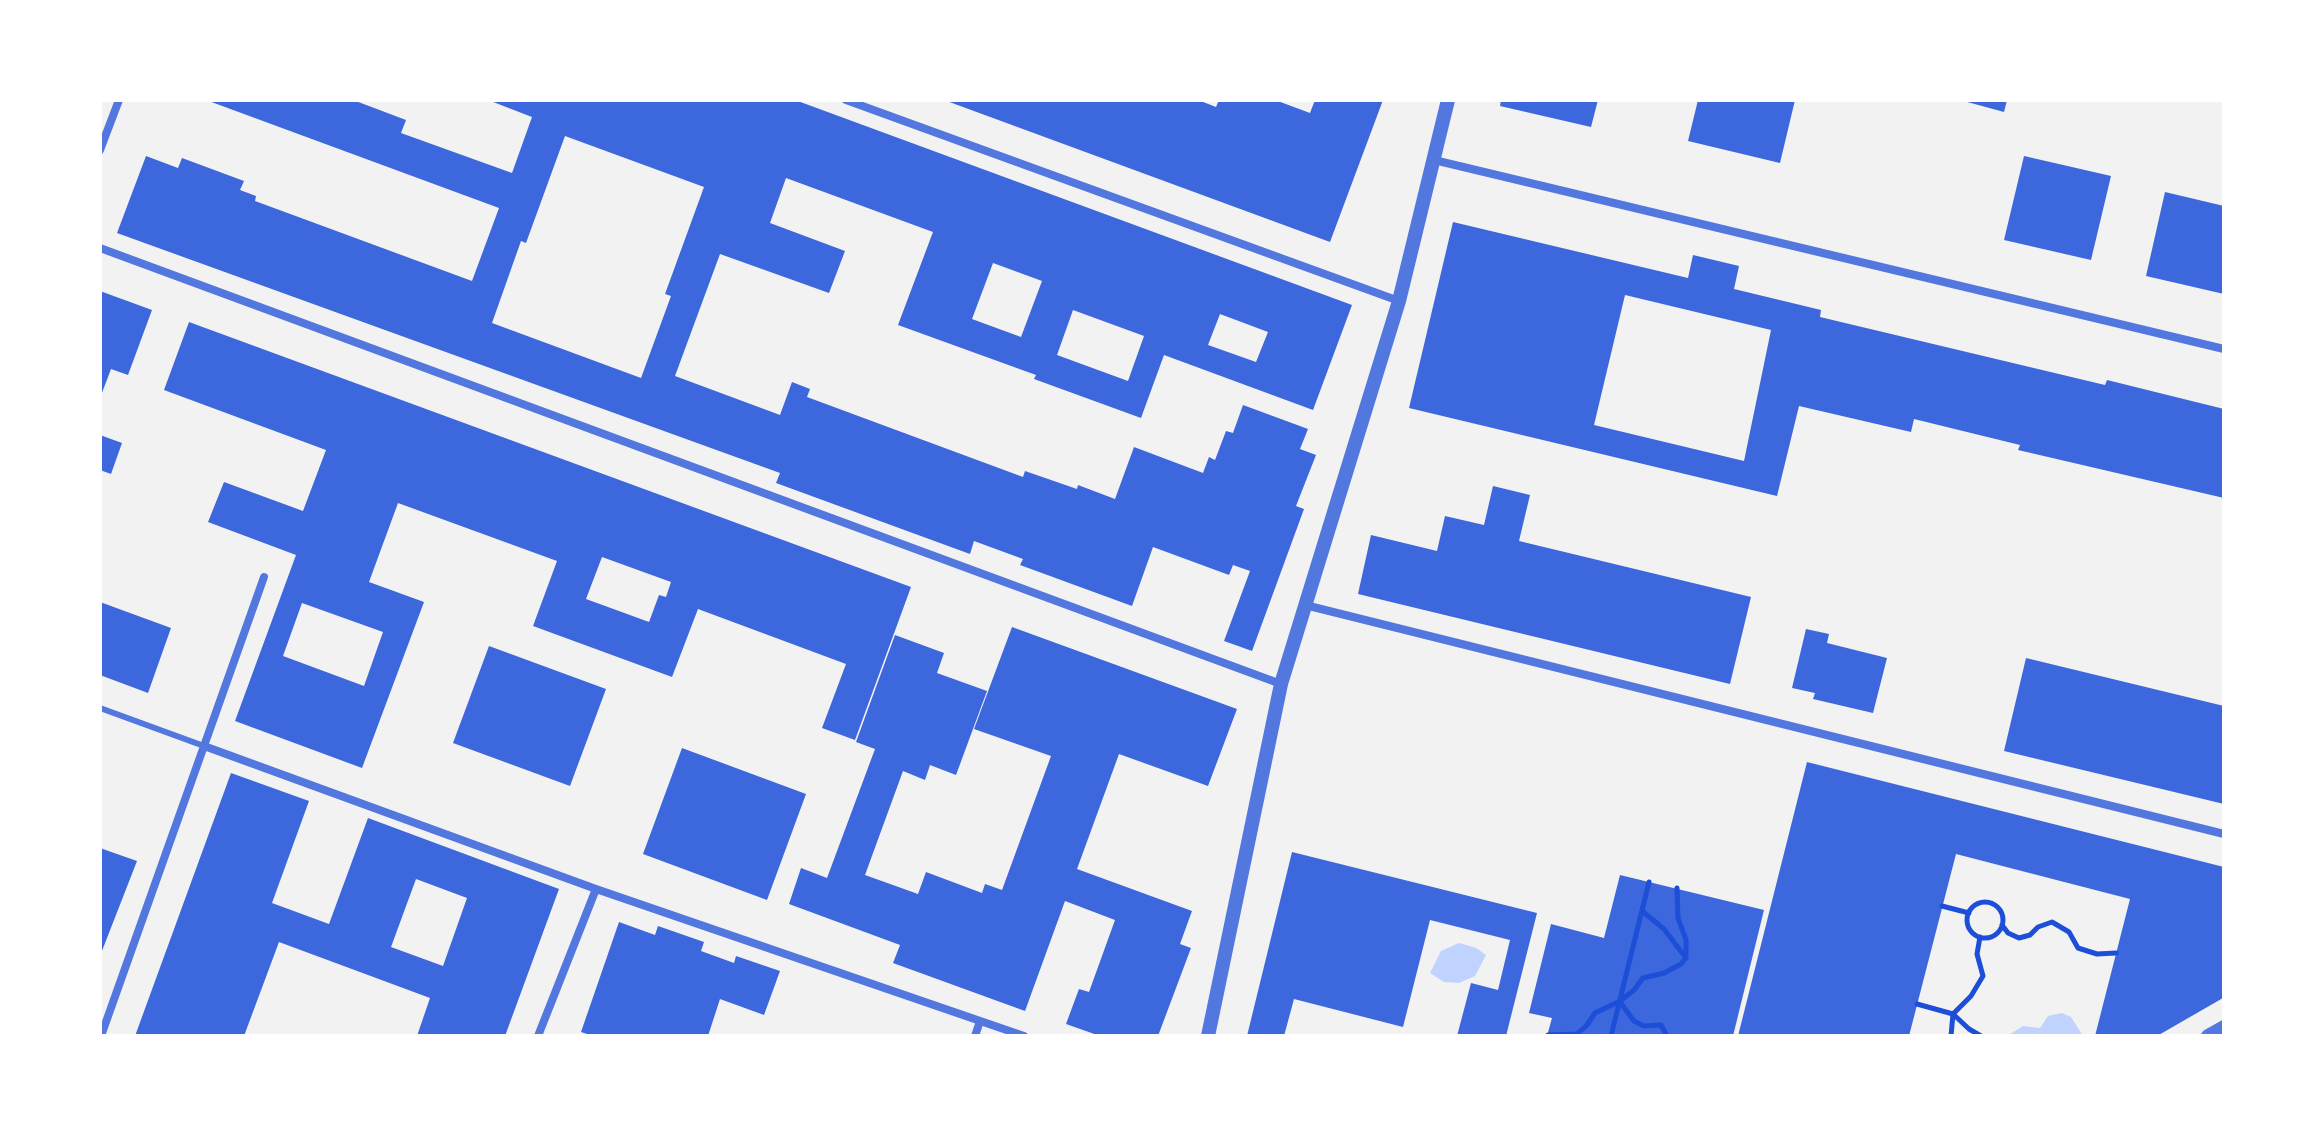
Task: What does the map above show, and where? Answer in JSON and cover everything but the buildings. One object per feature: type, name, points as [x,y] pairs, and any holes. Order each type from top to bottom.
[{"type":"street","points":[[100,150],[119,100]]},
{"type":"street","points":[[846,100],[1399,301]]},
{"type":"street","points":[[1208,1036],[1281,684],[1399,301],[1448,100]]},
{"type":"street","points":[[1434,160],[2224,349]]},
{"type":"street","points":[[100,248],[1281,684]]},
{"type":"street","points":[[101,1036],[264,577]]},
{"type":"street","points":[[1305,605],[2224,834]]},
{"type":"street","points":[[204,746],[596,889],[1024,1036]]},
{"type":"street","points":[[538,1036],[596,889]]},
{"type":"street","points":[[975,1036],[980,1021]]},
{"type":"street","points":[[2208,1036],[2224,1027]]},
{"type":"lane","points":[[100,708],[204,746]]},
{"type":"path","points":[[1611,1036],[1649,882]]},
{"type":"path","points":[[1548,1035],[1577,1034],[1595,1013],[1620,1001],[1643,978],[1664,973],[1681,964],[1686,958],[1686,940],[1678,918],[1677,888]]},
{"type":"path","points":[[1990,903],[2002,913],[2002,925],[1996,934],[1980,937],[1968,924],[1969,913],[1978,904],[1990,903]]},
{"type":"path","points":[[1942,906],[1969,913]]},
{"type":"path","points":[[1642,911],[1664,929],[1686,958]]},
{"type":"path","points":[[2002,925],[2008,933],[2019,938],[2052,922],[2069,932],[2078,948],[2097,954],[2116,953]]},
{"type":"path","points":[[1951,1036],[1953,1014],[1971,996],[1983,976],[1977,954],[1980,937]]},
{"type":"path","points":[[1620,1001],[1634,1021],[1644,1026],[1661,1025],[1667,1036]]},
{"type":"path","points":[[1917,1004],[1953,1014],[1981,1036]]},
{"type":"water","points":[[1459,943],[1486,955],[1475,976],[1459,983],[1444,982],[1430,973],[1441,951]]},
{"type":"water","points":[[2062,1013],[2071,1017],[2083,1036],[2007,1036],[2023,1026],[2040,1028],[2048,1016]]}]
